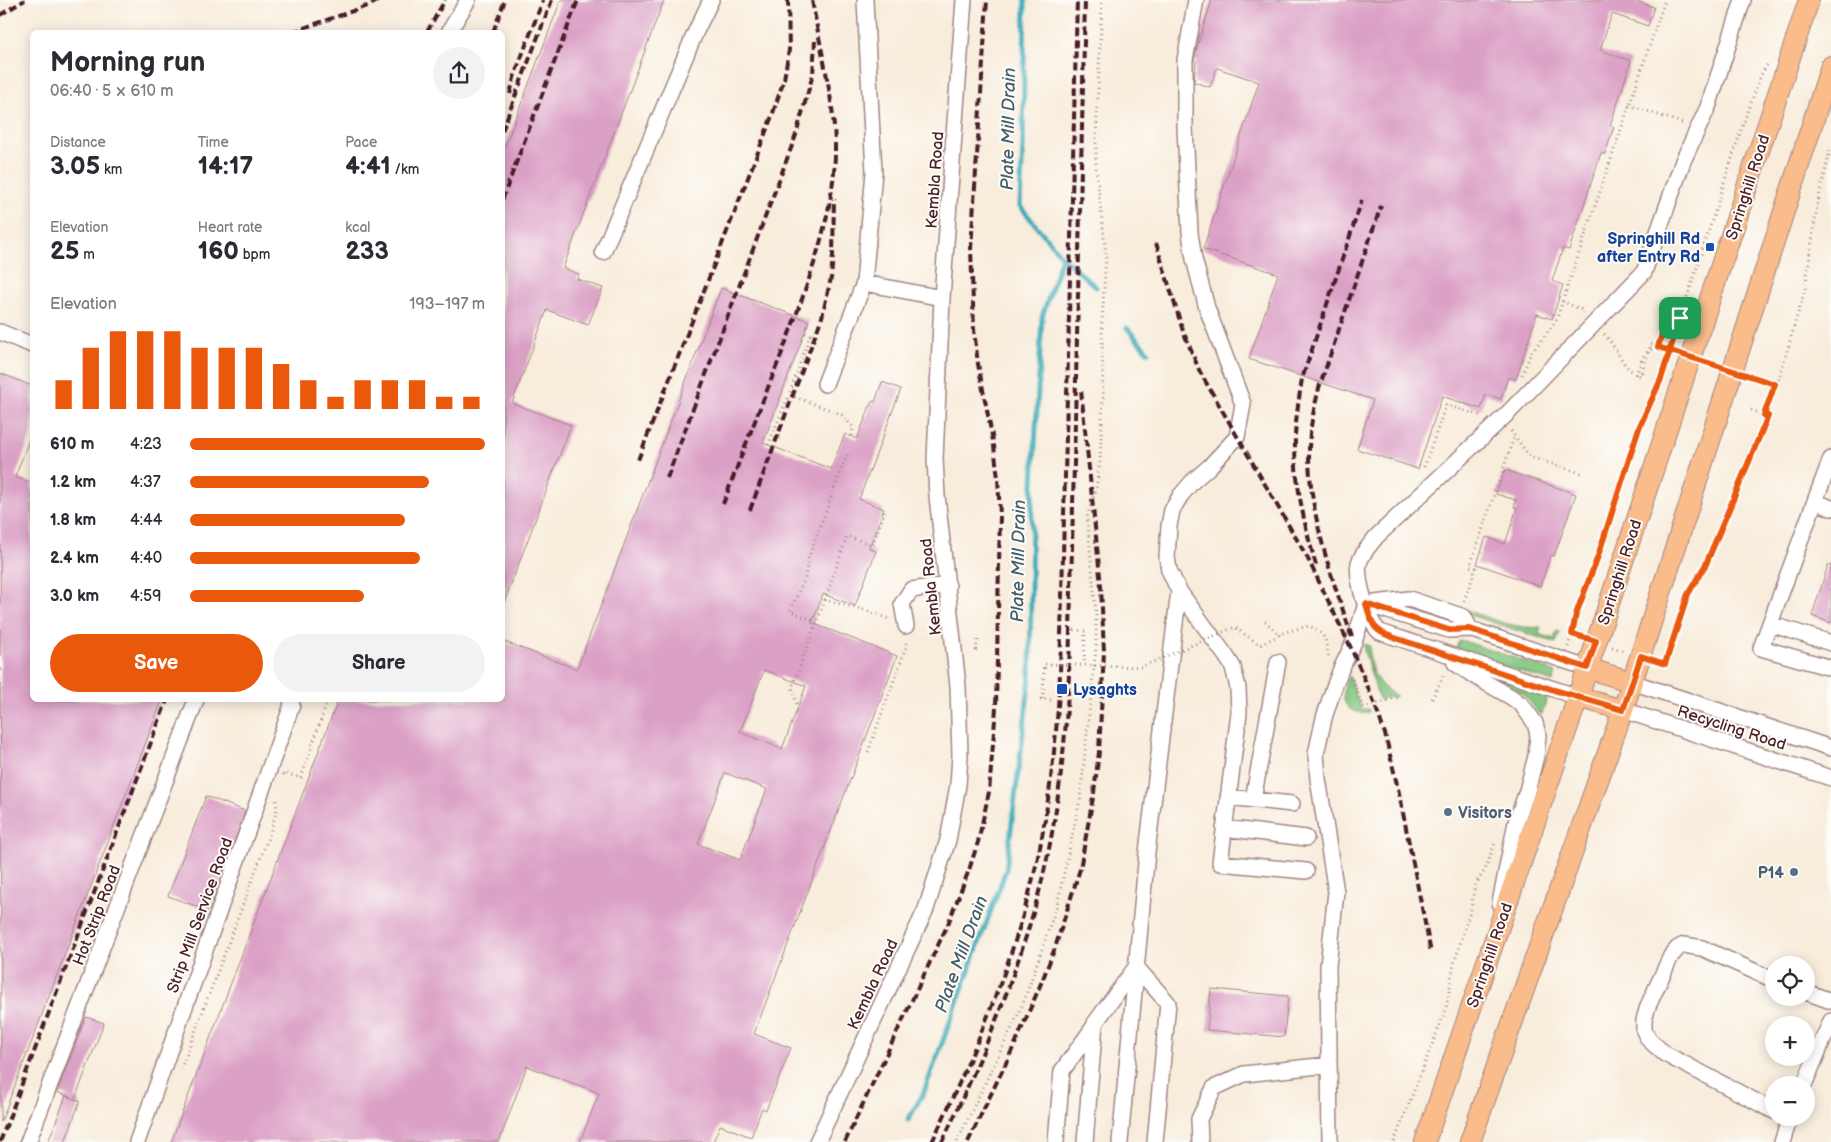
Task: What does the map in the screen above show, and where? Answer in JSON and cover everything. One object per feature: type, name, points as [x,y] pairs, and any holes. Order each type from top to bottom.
[{"type":"main road","name":"Springhill Road","points":[[1425,1142],[1578,697],[1809,0]]},
{"type":"main road","points":[[1470,1142],[1623,710],[1831,66]]},
{"type":"main road","points":[[1587,668],[1632,682]]},
{"type":"main road","points":[[1578,697],[1623,710]]},
{"type":"street","points":[[451,30],[468,0]]},
{"type":"street","points":[[603,252],[696,31],[711,0]]},
{"type":"street","points":[[825,384],[864,283],[874,172],[865,0]]},
{"type":"street","name":"Kembla Road","points":[[817,1142],[926,909],[948,840],[958,785],[960,756],[958,686],[937,496],[935,459],[942,298],[964,0]]},
{"type":"street","points":[[1196,0],[1185,60],[1184,127],[1190,233],[1196,267],[1207,308],[1243,404],[1237,437],[1193,481],[1181,495],[1172,510],[1167,557],[1179,591],[1226,656],[1236,677],[1239,713],[1220,863],[1306,871]]},
{"type":"street","points":[[1578,697],[1378,631],[1374,626],[1359,580],[1360,559],[1366,549],[1389,525],[1502,419],[1644,272],[1683,161],[1708,107],[1744,0]]},
{"type":"street","points":[[864,283],[942,298]]},
{"type":"street","points":[[0,332],[30,344]]},
{"type":"street","points":[[1831,458],[1761,648],[1831,668]]},
{"type":"street","points":[[1815,501],[1831,508]]},
{"type":"street","points":[[906,626],[902,604],[911,590],[948,585]]},
{"type":"street","points":[[1120,1142],[1147,852],[1179,591]]},
{"type":"street","points":[[1366,604],[1409,599],[1464,617],[1470,629]]},
{"type":"street","points":[[1366,604],[1449,630],[1470,629],[1587,668]]},
{"type":"street","points":[[1330,1142],[1328,966],[1336,892],[1318,779],[1316,754],[1324,718],[1333,690],[1354,642],[1366,604]]},
{"type":"street","points":[[1770,624],[1831,643]]},
{"type":"street","points":[[1442,653],[1449,630]]},
{"type":"street","points":[[1442,653],[1476,677],[1517,701],[1531,716],[1538,735],[1531,777],[1516,822],[1490,952]]},
{"type":"street","points":[[1253,800],[1278,662]]},
{"type":"street","name":"Recycling Road","points":[[1632,682],[1831,748]]},
{"type":"street","name":"Hot Strip Road","points":[[28,1142],[195,702]]},
{"type":"street","name":"Strip Mill Service Road","points":[[137,1142],[292,705],[291,702]]},
{"type":"street","name":"Recycling Road","points":[[1623,710],[1831,778]]},
{"type":"street","points":[[1228,797],[1292,804]]},
{"type":"street","points":[[1224,828],[1306,838]]},
{"type":"street","points":[[1765,976],[1702,948],[1684,945],[1678,948],[1667,964],[1646,1012],[1644,1031],[1648,1040],[1665,1054],[1765,1106]]},
{"type":"street","points":[[1056,1142],[1062,1071],[1136,967]]},
{"type":"street","points":[[1136,967],[1168,1003],[1155,1142]]},
{"type":"street","points":[[1815,995],[1831,1001]]},
{"type":"street","points":[[1808,1076],[1831,1021]]},
{"type":"street","points":[[1085,1142],[1095,1023]]},
{"type":"street","points":[[1200,1142],[1198,1119],[1214,1088],[1244,1074],[1328,1065]]},
{"type":"street","points":[[1782,1142],[1787,1126]]},
{"type":"path","points":[[957,1142],[1022,1004],[1057,905],[1080,800],[1096,647],[1096,613],[1087,517],[1096,489],[1100,461],[1103,398],[1102,322],[1106,255],[1096,167],[1102,0]]},
{"type":"path","points":[[1521,378],[1531,353],[1556,321],[1665,0]]},
{"type":"path","points":[[1570,642],[1576,614],[1598,556],[1639,428],[1661,379],[1742,127],[1761,75],[1773,56]]},
{"type":"path","points":[[1629,105],[1698,129]]},
{"type":"path","points":[[1596,641],[1665,664],[1688,594],[1706,564],[1766,416],[1805,289],[1817,205],[1831,147]]},
{"type":"path","points":[[1658,347],[1668,314],[1680,318]]},
{"type":"path","points":[[1636,375],[1644,355],[1675,332]]},
{"type":"path","points":[[1631,373],[1641,376],[1651,344],[1775,384],[1766,416]]},
{"type":"path","points":[[768,445],[789,395]]},
{"type":"path","points":[[1424,468],[1446,405],[1484,417],[1494,408],[1530,457],[1584,474]]},
{"type":"path","points":[[1750,410],[1766,416]]},
{"type":"path","points":[[1464,601],[1476,568],[1470,566],[1514,436]]},
{"type":"path","points":[[817,622],[790,611],[805,578],[808,559],[848,452]]},
{"type":"path","points":[[797,704],[792,687],[847,536],[872,545],[885,511]]},
{"type":"path","points":[[825,600],[868,611],[906,626],[907,648],[868,752]]},
{"type":"path","points":[[1264,621],[1280,635]]},
{"type":"path","points":[[1054,700],[1042,699],[1044,664],[1140,667],[1235,627],[1258,645],[1306,626],[1313,628],[1322,634],[1327,644],[1330,664]]},
{"type":"path","points":[[1074,630],[1085,631],[1084,665]]},
{"type":"path","points":[[978,640],[976,650],[978,651]]},
{"type":"path","points":[[1432,699],[1445,672]]},
{"type":"path","points":[[1353,674],[1352,677],[1363,707],[1399,697]]},
{"type":"path","points":[[281,780],[284,773],[301,778],[327,702]]},
{"type":"path","points":[[180,1072],[270,832],[276,809],[275,794]]},
{"type":"path","points":[[1394,1142],[1446,1009],[1454,963],[1471,909],[1475,885],[1485,870],[1497,836]]},
{"type":"green space","points":[[1467,611],[1513,625],[1541,627],[1539,634],[1554,639],[1557,631],[1560,632],[1556,643],[1466,614]]},
{"type":"green space","points":[[1459,641],[1464,641],[1547,669],[1556,673],[1553,682],[1455,650]]},
{"type":"green space","points":[[1364,645],[1370,646],[1370,662],[1375,676],[1384,688],[1397,696],[1379,699],[1364,651]]},
{"type":"green space","points":[[1478,671],[1548,694],[1542,714],[1539,714],[1526,698],[1512,687]]},
{"type":"green space","points":[[1349,676],[1361,709],[1369,709],[1369,712],[1353,711],[1345,703],[1344,691]]},
{"type":"building","points":[[561,0],[664,0],[563,268],[579,274],[577,279],[603,288],[588,325],[547,310],[512,403],[571,425],[505,600],[505,146]]},
{"type":"building","points":[[1212,0],[1633,0],[1654,7],[1648,26],[1612,14],[1600,50],[1631,61],[1610,126],[1614,127],[1605,154],[1601,153],[1569,250],[1563,248],[1552,281],[1563,285],[1552,319],[1537,314],[1516,379],[1508,377],[1501,399],[1486,394],[1481,409],[1442,396],[1418,469],[1357,449],[1373,400],[1249,359],[1278,274],[1203,249],[1259,82],[1217,68],[1210,87],[1194,82],[1196,61],[1194,60]]},
{"type":"building","points":[[721,288],[809,321],[763,443],[831,469],[845,434],[857,439],[872,401],[875,402],[882,382],[901,389],[859,499],[884,509],[869,548],[876,551],[855,606],[823,594],[812,623],[897,656],[754,1034],[791,1048],[766,1110],[762,1108],[751,1137],[720,1125],[713,1142],[580,1142],[599,1093],[527,1066],[499,1142],[171,1142],[337,702],[505,702],[505,642],[577,669]],"holes":[[[764,670],[806,686],[782,749],[740,732]],[[725,773],[767,789],[740,860],[698,844]]]},
{"type":"building","points":[[0,373],[30,385],[30,437],[15,477],[30,482],[30,702],[161,702],[1,1122]]},
{"type":"building","points":[[1505,470],[1576,494],[1554,556],[1551,555],[1540,586],[1477,564],[1486,537],[1505,544],[1517,508],[1514,507],[1516,500],[1496,494]]},
{"type":"building","points":[[1828,565],[1831,566],[1831,623],[1812,616]]},
{"type":"building","points":[[206,796],[245,811],[209,911],[168,896]]},
{"type":"building","points":[[1211,989],[1288,996],[1284,1037],[1207,1030]]},
{"type":"building","points":[[86,1017],[104,1023],[75,1099],[57,1092]]},
{"type":"building","points":[[66,1096],[80,1101],[65,1142],[48,1142]]},
{"type":"waterway","name":"Plate Mill Drain","points":[[908,1120],[924,1092],[1006,870],[1030,678],[1032,501],[1042,317],[1062,257],[1020,206],[1023,146],[1025,0]]},
{"type":"waterway","points":[[1062,257],[1096,287]]},
{"type":"waterway","points":[[1127,328],[1148,352]]},
{"type":"railway","points":[[0,15],[25,0]]},
{"type":"railway","points":[[298,30],[370,5],[379,0]]},
{"type":"railway","points":[[428,30],[445,0]]},
{"type":"railway","points":[[494,30],[505,0]]},
{"type":"railway","points":[[510,94],[515,74],[543,0]]},
{"type":"railway","points":[[505,123],[552,0]]},
{"type":"railway","points":[[505,192],[578,0]]},
{"type":"railway","points":[[638,460],[772,116],[784,79],[789,50],[788,0]]},
{"type":"railway","points":[[723,504],[800,305],[825,225],[830,198],[834,172],[834,128],[812,0]]},
{"type":"railway","points":[[845,1142],[948,924],[978,842],[989,792],[996,708],[1000,515],[994,446],[978,364],[974,330],[971,249],[987,0]]},
{"type":"railway","points":[[932,1142],[995,998],[1021,923],[1040,847],[1050,783],[1060,674],[1077,0]]},
{"type":"railway","points":[[942,1142],[982,1054],[1027,934],[1043,875],[1059,789],[1069,674],[1085,0]]},
{"type":"railway","points":[[667,478],[796,135],[813,74],[815,41]]},
{"type":"railway","points":[[750,510],[822,317],[831,278],[834,199]]},
{"type":"railway","points":[[1316,565],[1304,518],[1296,469],[1295,436],[1298,408],[1302,379],[1362,200]]},
{"type":"railway","points":[[1352,637],[1317,523],[1310,476],[1309,444],[1319,388],[1381,206]]},
{"type":"railway","points":[[1156,243],[1183,331],[1200,372],[1307,557],[1351,648],[1373,699],[1385,734],[1399,793],[1431,953]]},
{"type":"railway","points":[[968,1142],[1016,1042],[1055,948],[1080,869],[1094,792],[1099,752],[1104,652],[1101,586],[1081,390]]},
{"type":"railway","points":[[0,1142],[166,702]]},
{"type":"place","name":"Springhill Rd after Entry Rd","points":[[1710,247]]},
{"type":"place","name":"Lysaghts","points":[[1062,689]]},
{"type":"place","name":"Visitors","points":[[1448,812]]},
{"type":"place","name":"P14","points":[[1794,872]]},
{"type":"route","points":[[1680,318],[1668,314],[1658,347],[1716,366],[1775,384],[1764,415],[1768,416],[1706,564],[1688,594],[1665,664],[1641,656],[1623,710],[1554,690],[1378,631],[1372,622],[1366,604],[1449,630],[1470,629],[1587,668],[1596,641],[1572,634],[1576,614],[1598,556],[1639,428],[1661,379],[1673,339],[1680,318]]}]
